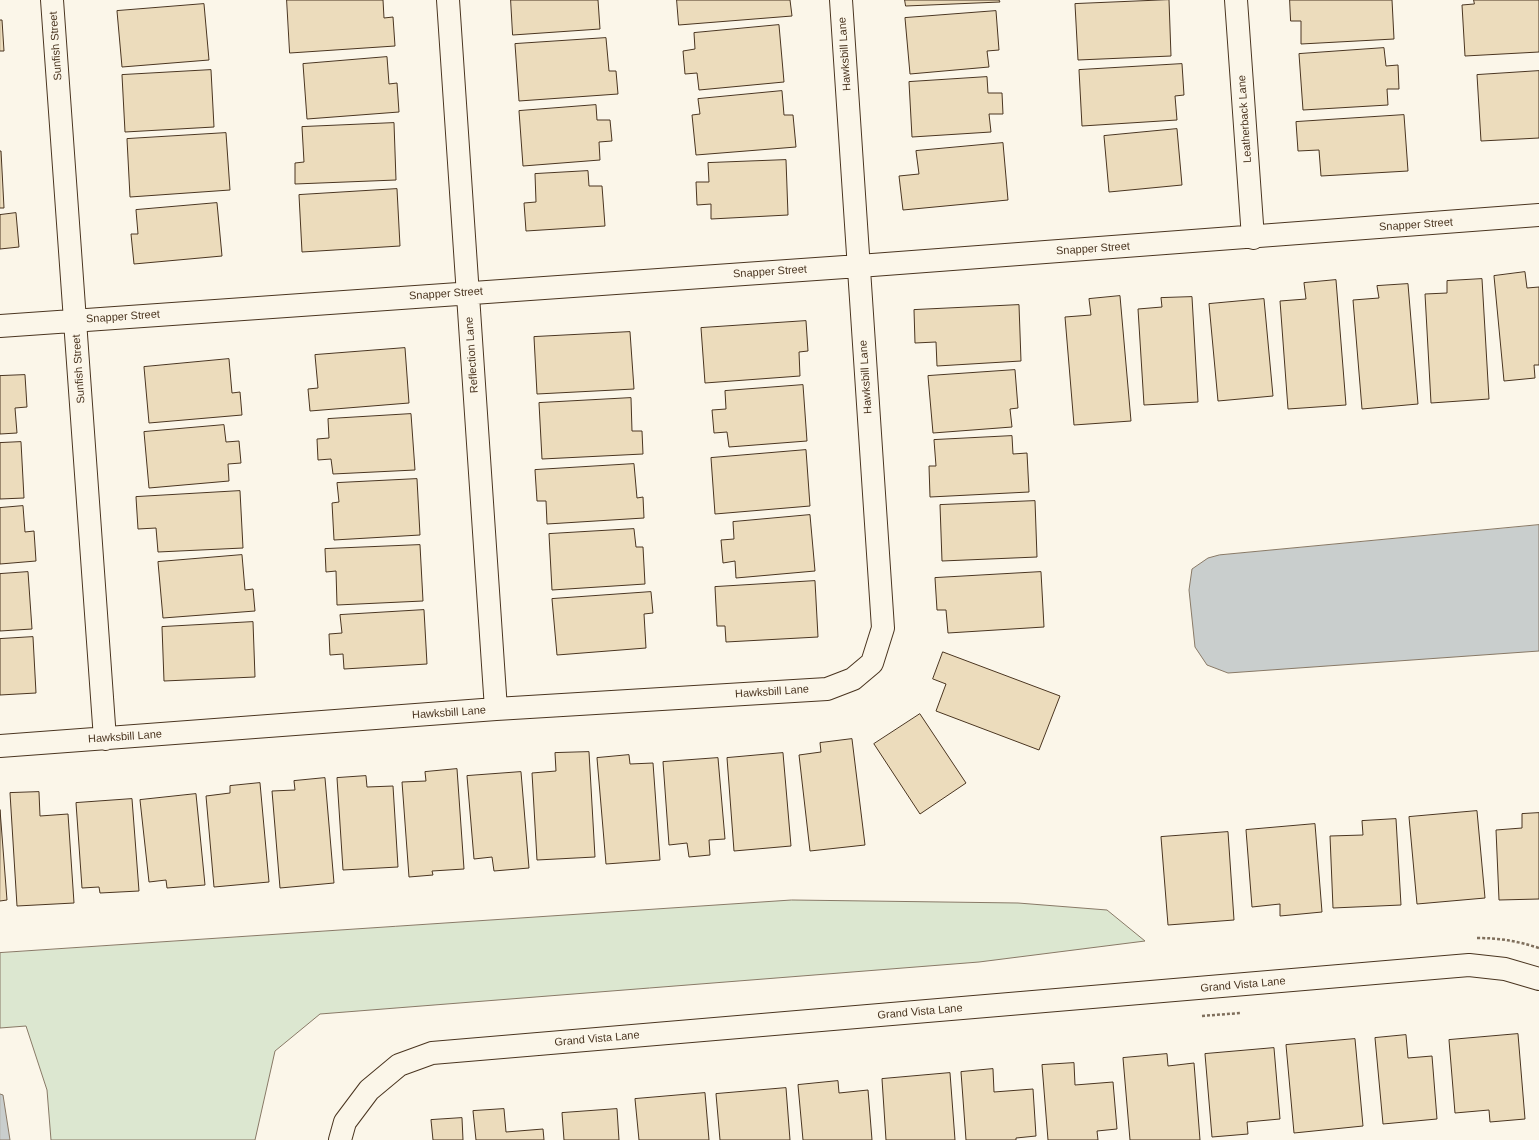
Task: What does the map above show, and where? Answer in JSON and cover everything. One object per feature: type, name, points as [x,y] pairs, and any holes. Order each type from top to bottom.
[{"type":"street","name":"Sunfish Street","points":[[52,0],[105,739]]},
{"type":"street","name":"Reflection Lane","points":[[448,0],[496,710]]},
{"type":"street","name":"Hawksbill Lane","points":[[0,746],[496,710],[827,689],[853,679],[872,663],[883,628],[841,0]]},
{"type":"street","name":"Leatherback Lane","points":[[1236,0],[1253,238]]},
{"type":"street","name":"Snapper Street","points":[[0,326],[1253,238],[1539,216]]},
{"type":"street","name":"Grand Vista Lane","points":[[340,1140],[345,1122],[369,1090],[399,1065],[432,1053],[1469,965],[1505,969],[1539,979]]},
{"type":"green space","points":[[792,900],[1018,903],[1107,910],[1145,941],[979,962],[320,1014],[275,1051],[255,1140],[51,1140],[47,1090],[26,1026],[0,1028],[0,953]]},
{"type":"shaded area","points":[[1539,525],[1539,651],[1228,673],[1207,665],[1195,647],[1189,590],[1192,569],[1208,558],[1219,555]]},
{"type":"shaded area","points":[[0,1094],[3,1095],[10,1140],[0,1140]]},
{"type":"building","points":[[287,0],[383,0],[384,18],[393,17],[395,46],[290,53]]},
{"type":"building","points":[[511,0],[598,0],[600,29],[513,35]]},
{"type":"building","points":[[677,0],[790,0],[792,16],[679,25]]},
{"type":"building","points":[[905,0],[999,0],[1000,2],[906,6]]},
{"type":"building","points":[[1169,0],[1171,56],[1078,60],[1075,4]]},
{"type":"building","points":[[1290,0],[1392,0],[1394,39],[1301,44],[1301,21],[1291,21]]},
{"type":"building","points":[[1474,0],[1539,0],[1539,52],[1465,56],[1462,5],[1474,4]]},
{"type":"building","points":[[204,4],[209,60],[122,67],[117,11]]},
{"type":"building","points":[[996,11],[999,50],[987,51],[989,67],[910,74],[905,18]]},
{"type":"building","points":[[0,20],[2,20],[4,51],[0,51]]},
{"type":"building","points":[[779,25],[784,82],[699,90],[697,73],[685,74],[683,51],[695,49],[694,33]]},
{"type":"building","points":[[606,38],[609,71],[616,71],[618,94],[519,101],[515,44]]},
{"type":"building","points":[[1384,48],[1386,66],[1398,65],[1399,89],[1387,89],[1388,105],[1303,110],[1299,54]]},
{"type":"building","points":[[387,57],[389,84],[397,83],[399,112],[307,119],[303,64]]},
{"type":"building","points":[[1182,64],[1184,95],[1175,96],[1177,120],[1082,126],[1079,70]]},
{"type":"building","points":[[211,70],[214,127],[125,132],[122,75]]},
{"type":"building","points":[[1539,71],[1539,138],[1481,141],[1477,75]]},
{"type":"building","points":[[987,77],[988,93],[1002,93],[1003,114],[989,114],[991,132],[912,137],[909,82]]},
{"type":"building","points":[[782,91],[784,115],[793,115],[796,147],[696,155],[692,115],[700,114],[698,99]]},
{"type":"building","points":[[596,105],[597,120],[610,120],[612,141],[599,142],[600,160],[523,166],[519,111]]},
{"type":"building","points":[[1404,115],[1408,171],[1321,176],[1319,150],[1298,151],[1296,122]]},
{"type":"building","points":[[394,123],[396,180],[295,184],[295,163],[304,162],[302,127]]},
{"type":"building","points":[[1177,129],[1182,185],[1109,192],[1104,136]]},
{"type":"building","points":[[226,133],[230,190],[130,197],[127,139]]},
{"type":"building","points":[[1003,143],[1008,200],[903,210],[899,176],[919,174],[916,151]]},
{"type":"building","points":[[1,151],[4,208],[0,208]]},
{"type":"building","points":[[786,160],[788,215],[711,219],[711,204],[697,205],[696,182],[709,182],[708,163]]},
{"type":"building","points":[[588,171],[589,186],[602,186],[605,226],[526,231],[524,203],[536,202],[535,174]]},
{"type":"building","points":[[397,189],[400,246],[302,252],[299,195]]},
{"type":"building","points":[[217,203],[222,256],[134,264],[131,234],[138,234],[136,210]]},
{"type":"building","points":[[16,213],[19,247],[0,249],[0,215]]},
{"type":"building","points":[[1525,272],[1527,288],[1539,287],[1539,365],[1534,365],[1535,378],[1504,381],[1494,276]]},
{"type":"building","points":[[1482,279],[1489,399],[1431,403],[1425,294],[1447,293],[1447,281]]},
{"type":"building","points":[[1336,280],[1346,405],[1288,409],[1280,301],[1306,299],[1304,283]]},
{"type":"building","points":[[1408,284],[1418,404],[1362,409],[1353,300],[1379,298],[1377,286]]},
{"type":"building","points":[[1120,296],[1131,421],[1074,425],[1065,317],[1091,315],[1089,299]]},
{"type":"building","points":[[1192,297],[1198,402],[1144,405],[1138,309],[1162,307],[1161,298]]},
{"type":"building","points":[[1264,299],[1273,396],[1218,401],[1209,304]]},
{"type":"building","points":[[1019,305],[1021,361],[937,366],[936,342],[915,343],[914,310]]},
{"type":"building","points":[[806,321],[808,351],[799,352],[800,376],[705,383],[701,328]]},
{"type":"building","points":[[630,332],[634,389],[537,394],[534,337]]},
{"type":"building","points":[[405,348],[409,403],[310,411],[308,389],[318,388],[315,355]]},
{"type":"building","points":[[229,359],[232,393],[240,392],[242,415],[149,423],[144,367]]},
{"type":"building","points":[[1015,370],[1018,408],[1010,409],[1012,427],[933,433],[928,376]]},
{"type":"building","points":[[25,375],[27,407],[15,408],[17,433],[0,434],[0,376]]},
{"type":"building","points":[[803,385],[807,441],[729,447],[727,432],[714,433],[712,410],[726,409],[725,391]]},
{"type":"building","points":[[631,398],[632,431],[642,431],[643,454],[542,459],[539,403]]},
{"type":"building","points":[[411,414],[415,470],[333,474],[331,459],[318,460],[317,439],[329,438],[328,419]]},
{"type":"building","points":[[224,425],[226,442],[239,441],[241,463],[228,464],[229,481],[149,488],[144,432]]},
{"type":"building","points":[[1012,436],[1013,454],[1027,453],[1029,492],[930,497],[929,466],[936,466],[934,440]]},
{"type":"building","points":[[21,442],[24,498],[0,499],[0,443]]},
{"type":"building","points":[[806,450],[810,506],[715,514],[711,458]]},
{"type":"building","points":[[634,464],[637,498],[643,497],[644,518],[547,524],[546,501],[537,501],[535,470]]},
{"type":"building","points":[[417,479],[420,535],[334,540],[332,503],[339,502],[337,483]]},
{"type":"building","points":[[240,491],[243,548],[158,552],[156,528],[138,529],[136,497]]},
{"type":"building","points":[[1035,501],[1037,557],[942,561],[940,505]]},
{"type":"building","points":[[23,506],[25,532],[34,531],[36,561],[0,564],[0,508]]},
{"type":"building","points":[[810,515],[815,571],[736,578],[735,561],[723,563],[721,540],[734,539],[733,522]]},
{"type":"building","points":[[634,529],[636,547],[643,547],[645,584],[552,590],[549,534]]},
{"type":"building","points":[[420,545],[423,601],[337,605],[336,571],[326,572],[325,549]]},
{"type":"building","points":[[242,555],[245,590],[253,589],[255,611],[163,618],[158,562]]},
{"type":"building","points":[[28,572],[32,629],[0,631],[0,574]]},
{"type":"building","points":[[1041,572],[1044,627],[948,633],[946,610],[937,610],[935,578]]},
{"type":"building","points":[[815,581],[818,637],[726,642],[725,626],[717,626],[715,587]]},
{"type":"building","points":[[651,592],[653,613],[644,614],[646,648],[557,655],[552,599]]},
{"type":"building","points":[[424,610],[427,664],[344,669],[343,654],[330,655],[329,634],[342,633],[340,615]]},
{"type":"building","points":[[253,622],[255,677],[164,681],[162,627]]},
{"type":"building","points":[[33,637],[36,693],[0,695],[0,639]]},
{"type":"building","points":[[943,652],[1060,696],[1039,750],[936,711],[946,684],[933,679]]},
{"type":"building","points":[[920,714],[966,783],[920,814],[874,744]]},
{"type":"building","points":[[852,739],[865,845],[810,851],[799,755],[821,752],[820,743]]},
{"type":"building","points":[[589,752],[595,857],[537,860],[532,773],[556,771],[555,753]]},
{"type":"building","points":[[783,753],[791,846],[734,851],[727,758]]},
{"type":"building","points":[[629,755],[630,764],[653,763],[660,860],[606,864],[597,758]]},
{"type":"building","points":[[718,758],[725,839],[709,840],[710,855],[689,857],[687,843],[669,845],[663,762]]},
{"type":"building","points":[[457,769],[464,869],[432,871],[433,875],[409,877],[402,782],[426,781],[425,772]]},
{"type":"building","points":[[521,772],[529,868],[494,871],[492,857],[474,859],[467,776]]},
{"type":"building","points":[[366,776],[367,787],[393,786],[398,867],[343,870],[337,778]]},
{"type":"building","points":[[325,778],[334,883],[280,888],[272,791],[295,790],[294,781]]},
{"type":"building","points":[[260,783],[269,882],[214,887],[206,796],[230,793],[230,786]]},
{"type":"building","points":[[39,792],[40,816],[68,814],[74,903],[17,906],[10,793]]},
{"type":"building","points":[[196,794],[205,885],[167,888],[166,880],[149,882],[140,800]]},
{"type":"building","points":[[132,799],[139,891],[100,893],[99,887],[82,888],[76,803]]},
{"type":"building","points":[[0,810],[7,900],[0,901]]},
{"type":"building","points":[[1477,811],[1485,898],[1417,904],[1409,817]]},
{"type":"building","points":[[1539,813],[1539,899],[1499,900],[1496,830],[1522,828],[1522,814]]},
{"type":"building","points":[[1396,819],[1401,905],[1333,908],[1330,836],[1363,835],[1362,821]]},
{"type":"building","points":[[1315,824],[1322,912],[1280,916],[1280,904],[1252,907],[1246,830]]},
{"type":"building","points":[[1228,832],[1234,920],[1168,925],[1161,837]]},
{"type":"building","points":[[1518,1034],[1525,1119],[1490,1122],[1489,1110],[1455,1113],[1449,1040]]},
{"type":"building","points":[[1406,1035],[1408,1058],[1432,1056],[1437,1119],[1383,1124],[1375,1038]]},
{"type":"building","points":[[1355,1039],[1363,1126],[1294,1133],[1286,1045]]},
{"type":"building","points":[[1274,1048],[1280,1119],[1247,1122],[1248,1134],[1212,1137],[1205,1054]]},
{"type":"building","points":[[1167,1054],[1168,1066],[1194,1063],[1200,1140],[1130,1140],[1123,1058]]},
{"type":"building","points":[[1074,1063],[1075,1085],[1113,1082],[1117,1129],[1097,1131],[1098,1140],[1048,1140],[1042,1065]]},
{"type":"building","points":[[993,1069],[994,1092],[1033,1089],[1036,1136],[1016,1138],[1016,1140],[966,1140],[961,1072]]},
{"type":"building","points":[[950,1073],[955,1140],[886,1140],[882,1079]]},
{"type":"building","points":[[838,1081],[839,1093],[868,1090],[872,1140],[803,1140],[798,1085]]},
{"type":"building","points":[[786,1088],[790,1140],[720,1140],[716,1094]]},
{"type":"building","points":[[705,1093],[709,1140],[639,1140],[635,1099]]},
{"type":"building","points":[[504,1109],[506,1132],[543,1129],[544,1140],[476,1140],[473,1111]]},
{"type":"building","points":[[617,1109],[619,1140],[564,1140],[562,1113]]},
{"type":"building","points":[[462,1118],[463,1140],[433,1140],[431,1120]]}]
